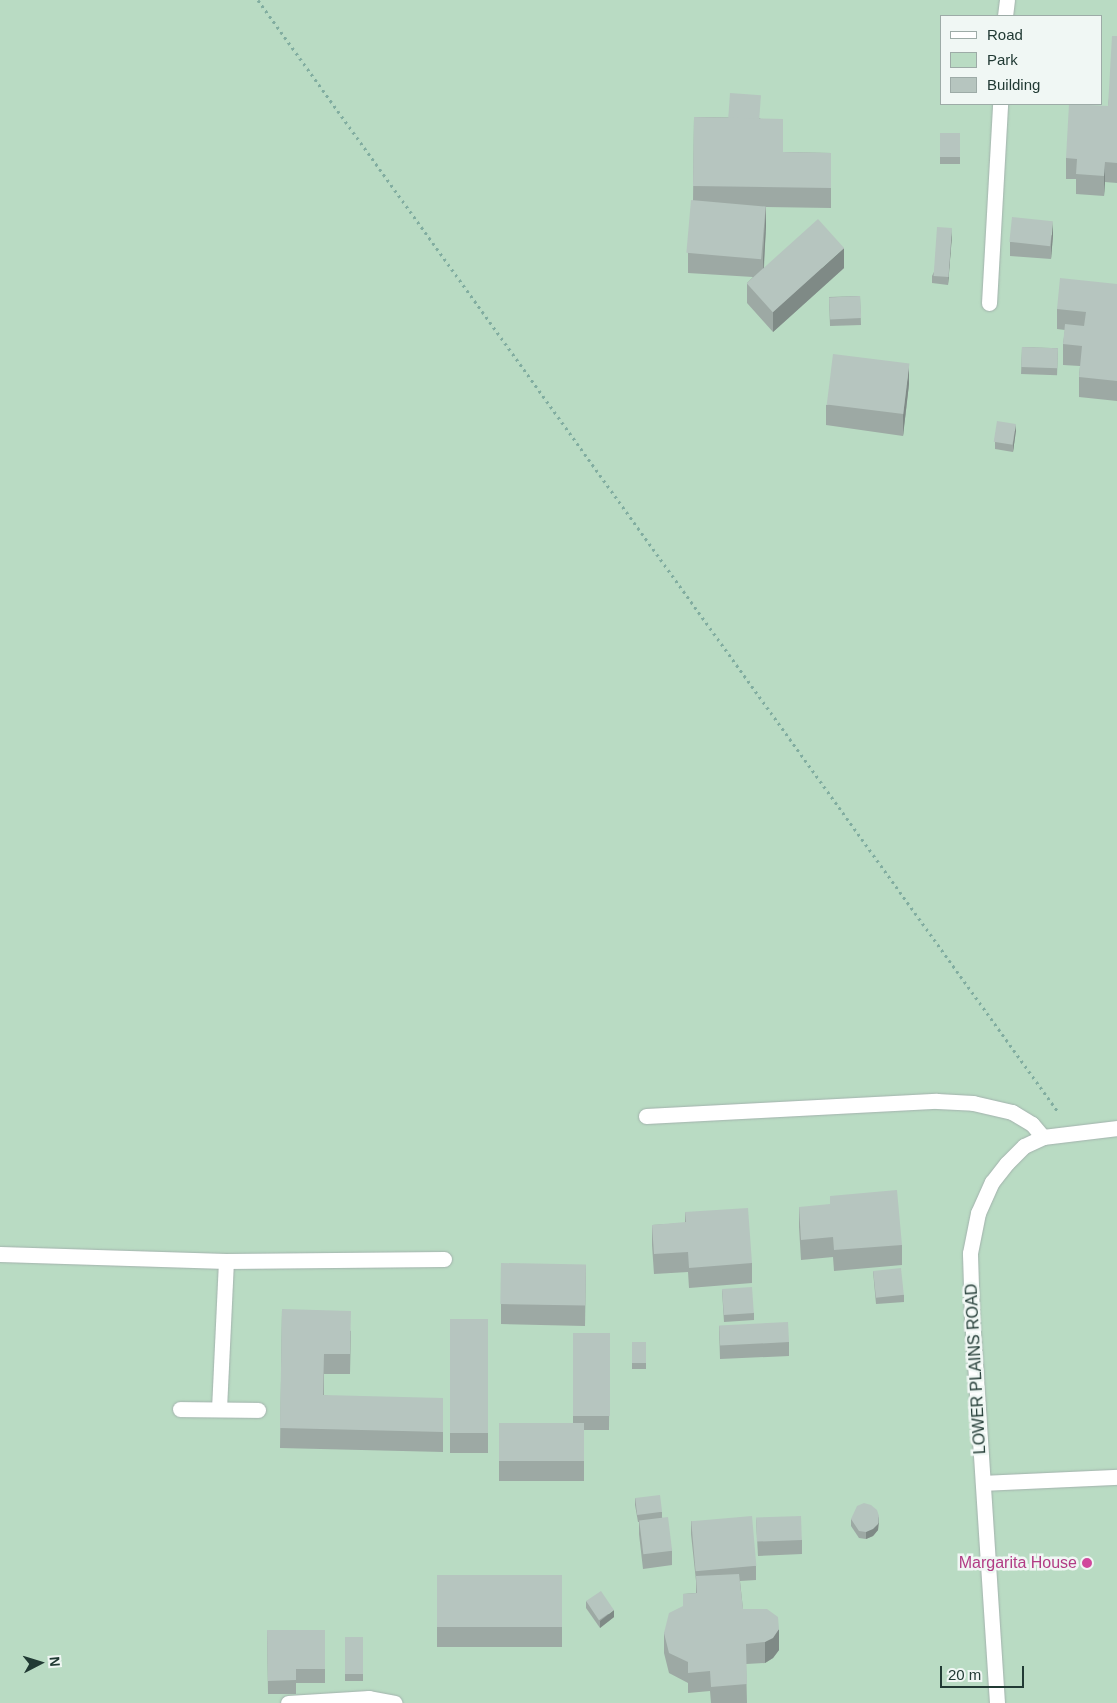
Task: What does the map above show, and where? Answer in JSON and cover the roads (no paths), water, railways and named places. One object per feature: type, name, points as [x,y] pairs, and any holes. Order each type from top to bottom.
[{"type":"street","points":[[1005,15],[1007,0]]},
{"type":"street","points":[[989,303],[1000,105]]},
{"type":"street","points":[[646,1116],[937,1101],[973,1103],[1012,1112],[1032,1124],[1043,1137]]},
{"type":"street","name":"LOWER PLAINS ROAD","points":[[997,1703],[972,1318],[970,1253],[978,1212],[992,1182],[1024,1146],[1043,1137],[1117,1128]]},
{"type":"street","points":[[0,1254],[226,1261],[444,1259]]},
{"type":"street","points":[[219,1409],[226,1261]]},
{"type":"street","points":[[180,1409],[258,1410]]},
{"type":"street","points":[[983,1483],[1117,1476]]},
{"type":"street","points":[[288,1703],[369,1698],[395,1703]]},
{"type":"place","name":"Margarita House","points":[[1087,1563]]}]
